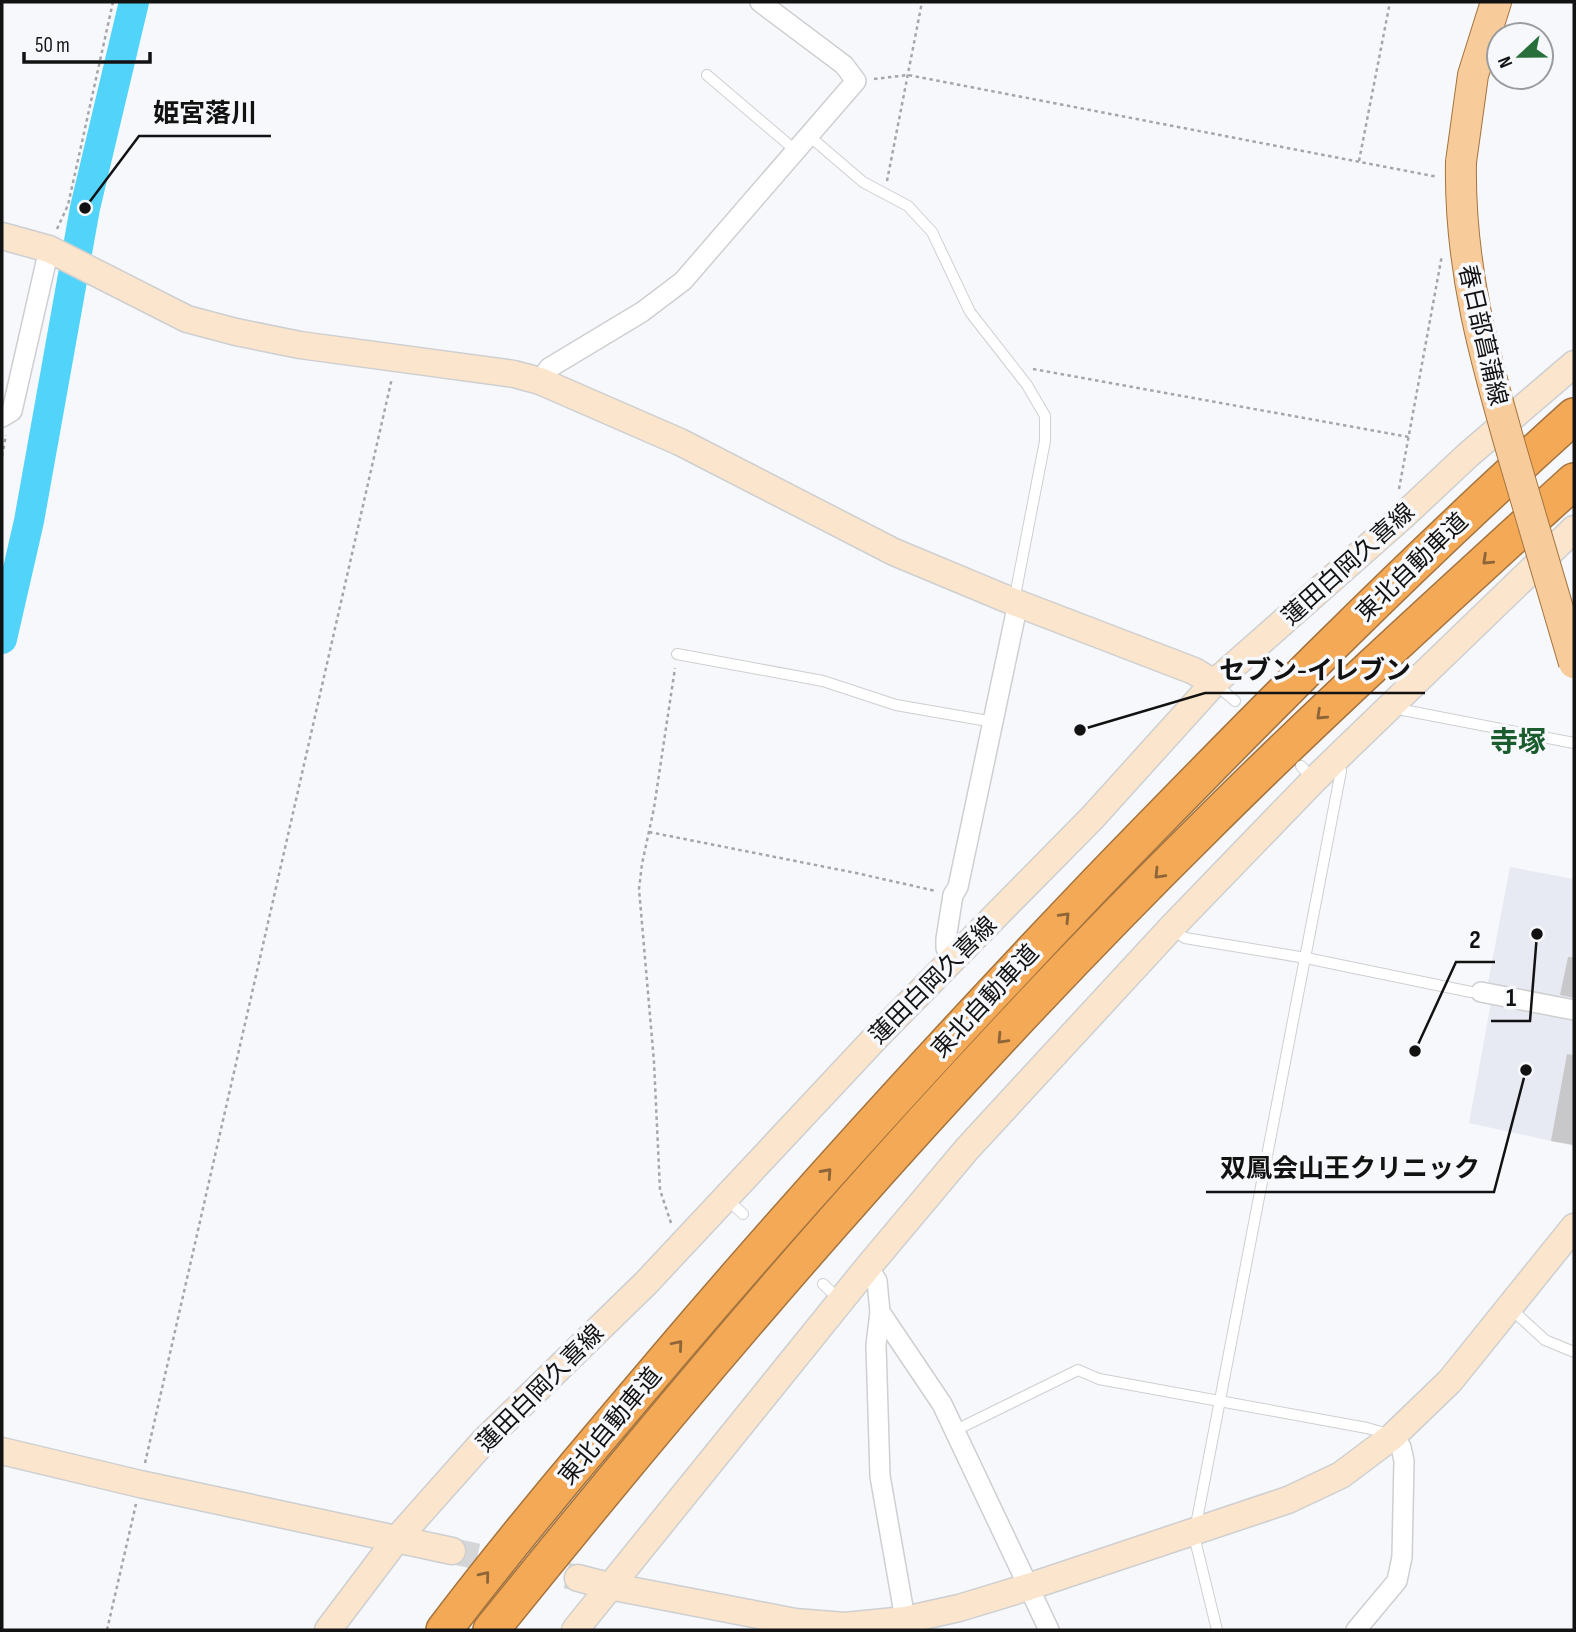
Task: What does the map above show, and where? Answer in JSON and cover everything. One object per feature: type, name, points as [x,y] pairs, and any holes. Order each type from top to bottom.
[{"type":"highway","name":"東北自動車道","points":[[444,1630],[702,1316],[972,1014],[1279,696],[1441,539],[1574,416]]},
{"type":"highway","name":"東北自動車道","points":[[491,1630],[795,1268],[942,1103],[1055,982],[1201,831],[1304,730],[1574,481]]},
{"type":"main road","name":"春日部菖蒲線","points":[[1496,2],[1473,75],[1461,162],[1466,270],[1496,396],[1574,663]]},
{"type":"street","points":[[540,380],[549,368],[642,312],[683,281],[856,81],[844,65],[760,2]]},
{"type":"street","points":[[2,236],[49,249],[187,318],[236,332],[300,345],[514,374],[540,380],[680,442],[894,552],[1016,603],[1194,671],[1214,682]]},
{"type":"street","points":[[2,417],[12,411],[49,249]]},
{"type":"street","name":"蓮田白岡久喜線","points":[[328,1630],[396,1540],[484,1441],[684,1243],[734,1206],[798,1119],[1092,818],[1214,682],[1574,364]]},
{"type":"street","points":[[575,1630],[832,1293],[868,1267],[967,1149],[1171,929],[1307,773],[1338,759],[1574,529]]},
{"type":"street","points":[[953,960],[946,948],[953,895],[958,887],[995,722],[1016,603]]},
{"type":"street","points":[[1481,992],[1574,1010]]},
{"type":"street","points":[[579,1578],[794,1622],[846,1628],[906,1625],[1287,1500],[1341,1475],[1393,1436],[1450,1381],[1573,1230]]},
{"type":"street","points":[[868,1267],[877,1281],[880,1311],[876,1345],[880,1476],[906,1625]]},
{"type":"street","points":[[880,1311],[942,1404],[1049,1630]]},
{"type":"street","points":[[1356,1630],[1397,1581],[1404,1461],[1401,1447],[1393,1436]]},
{"type":"street","points":[[2,1451],[140,1484],[453,1551]]},
{"type":"lane","points":[[707,75],[801,142],[908,206],[932,232],[970,312],[1027,385],[1045,416],[1045,441],[1016,603]]},
{"type":"lane","points":[[677,654],[823,681],[896,705],[995,722]]},
{"type":"lane","points":[[1214,682],[1235,701]]},
{"type":"lane","points":[[1395,701],[1403,710],[1574,743]]},
{"type":"lane","points":[[1217,1630],[1195,1530],[1341,771],[1338,759]]},
{"type":"lane","points":[[1171,929],[1185,937],[1481,992]]},
{"type":"lane","points":[[1509,1307],[1545,1340],[1574,1352]]},
{"type":"lane","points":[[954,1431],[1078,1370],[1099,1378],[1367,1428],[1393,1436]]},
{"type":"path","points":[[49,249],[68,205],[113,2]]},
{"type":"path","points":[[885,192],[922,2]]},
{"type":"path","points":[[1359,161],[1390,2]]},
{"type":"path","points":[[856,81],[908,75],[1438,176],[1443,187]]},
{"type":"path","points":[[1403,516],[1396,503],[1443,245]]},
{"type":"path","points":[[107,1630],[395,357]]},
{"type":"path","points":[[1009,365],[1410,437]]},
{"type":"path","points":[[677,654],[639,889],[654,1062],[660,1190],[673,1227],[684,1243]]},
{"type":"path","points":[[649,832],[953,895]]},
{"type":"shaded area","points":[[1510,867],[1574,879],[1574,1005],[1487,988]]},
{"type":"shaded area","points":[[1491,1003],[1574,1016],[1574,1146],[1469,1123]]},
{"type":"building","points":[[1568,957],[1574,957],[1574,998],[1560,995]]},
{"type":"building","points":[[1567,1054],[1574,1055],[1574,1145],[1551,1141]]},
{"type":"waterway","points":[[2,639],[29,521],[85,208],[134,2]]},
{"type":"tunnel","points":[[452,1551],[578,1578]]},
{"type":"place","name":"姫宮落川","points":[[85,208]]},
{"type":"place","name":"セブン-イレブン","points":[[1080,730]]},
{"type":"place","name":"1","points":[[1537,934]]},
{"type":"place","name":"2","points":[[1415,1051]]},
{"type":"place","name":"双鳳会山王クリニック","points":[[1526,1070]]},
{"type":"district","name":"寺塚","points":[[1518,741]]}]
